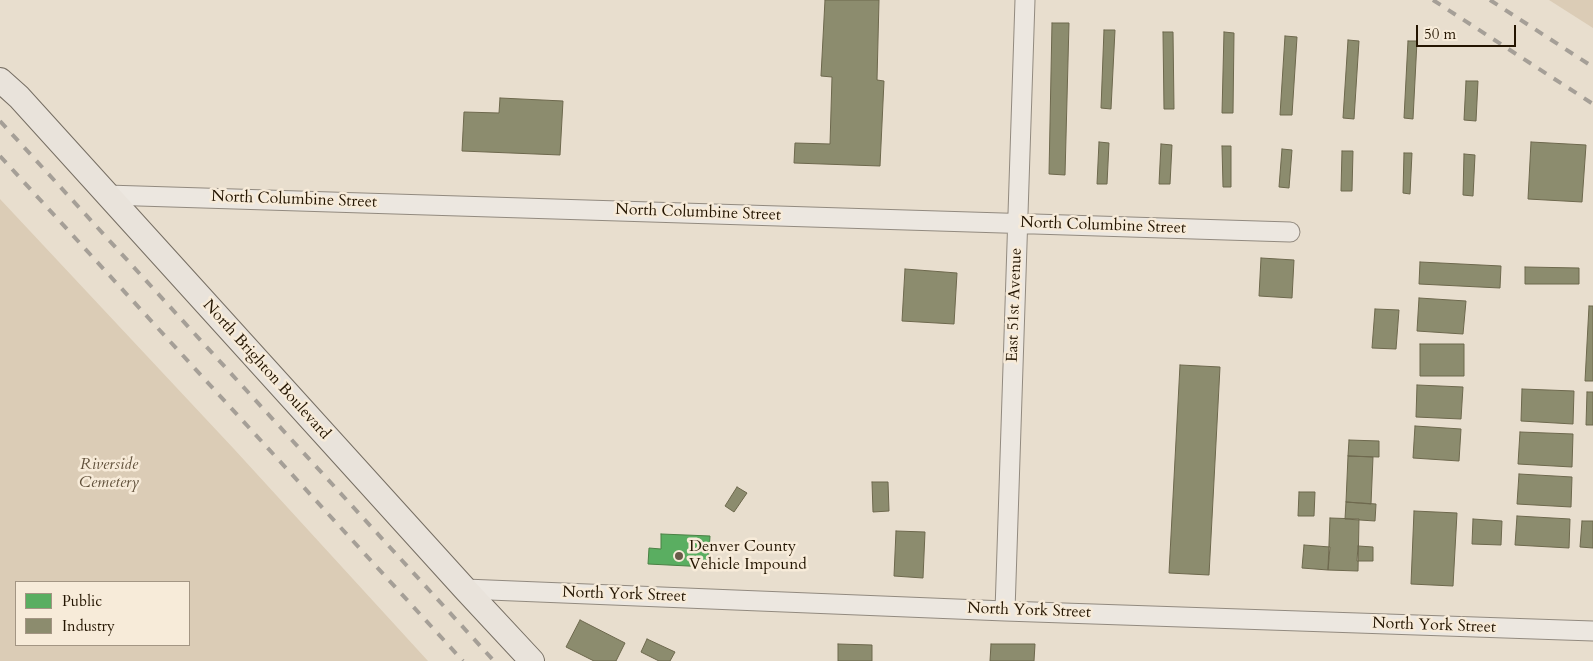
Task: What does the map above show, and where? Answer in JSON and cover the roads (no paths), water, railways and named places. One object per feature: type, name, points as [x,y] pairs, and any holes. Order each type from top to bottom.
[{"type":"main road","name":"North Brighton Boulevard","points":[[0,80],[19,97],[532,661]]},
{"type":"street","name":"East 51st Avenue","points":[[1004,611],[1025,0]]},
{"type":"street","name":"North Columbine Street","points":[[107,195],[1290,232]]},
{"type":"street","name":"North York Street","points":[[465,589],[1004,611],[1593,631]]},
{"type":"railway","points":[[1433,0],[1593,104]]},
{"type":"railway","points":[[1490,0],[1593,67]]},
{"type":"railway","points":[[0,121],[494,661]]},
{"type":"railway","points":[[0,156],[463,661]]},
{"type":"place","name":"Denver County Vehicle Impound","points":[[679,556]]},
{"type":"park label","name":"Riverside Cemetery","points":[[109,474]]}]
